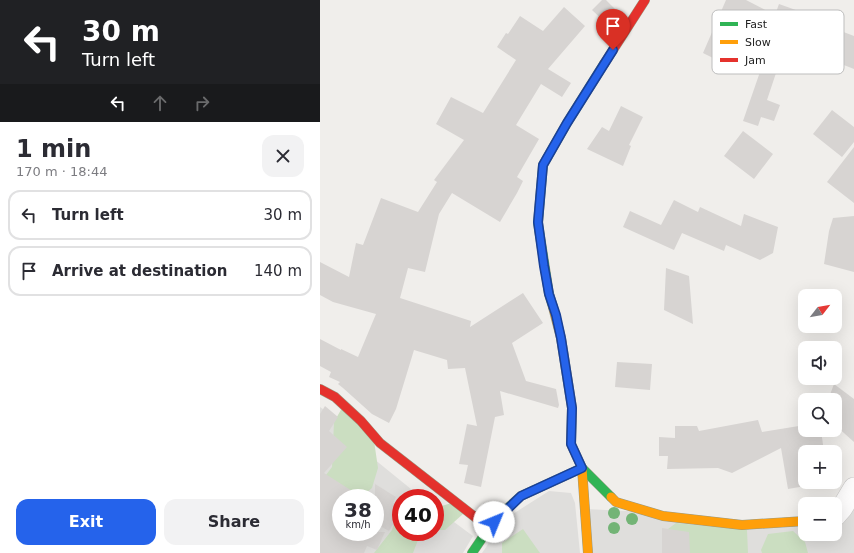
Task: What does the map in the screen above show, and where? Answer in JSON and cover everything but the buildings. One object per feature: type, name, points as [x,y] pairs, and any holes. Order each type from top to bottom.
[{"type":"street","points":[[646,0],[567,123],[543,165],[538,222],[549,294],[556,315],[561,338],[572,408],[571,444],[582,468],[616,502],[663,516],[742,525],[798,521]]},
{"type":"street","points":[[320,389],[335,397],[361,421],[380,443],[489,528]]},
{"type":"street","points":[[472,553],[500,515],[521,496],[582,468]]},
{"type":"street","points":[[582,468],[588,553]]},
{"type":"street","points":[[842,508],[854,488]]},
{"type":"shaded area","points":[[320,407],[333,416],[363,450],[411,489],[392,489],[392,541],[444,541],[444,515],[473,536],[463,553],[320,553]]},
{"type":"shaded area","points":[[549,491],[571,493],[575,503],[580,553],[482,553],[505,519]]},
{"type":"shaded area","points":[[854,501],[854,553],[590,553],[586,509],[798,524],[798,541],[842,541],[842,514]]},
{"type":"green space","points":[[342,408],[373,434],[378,468],[371,489],[336,489],[320,483],[332,467],[334,422]]},
{"type":"green space","points":[[455,502],[463,514],[445,530],[444,530],[444,505]]},
{"type":"green space","points":[[676,523],[747,530],[748,553],[670,553],[668,529]]},
{"type":"green space","points":[[523,529],[540,553],[502,553],[502,543]]},
{"type":"green space","points":[[392,530],[392,541],[418,541],[413,553],[374,553]]},
{"type":"green space","points":[[793,531],[798,536],[798,541],[805,542],[808,553],[762,553],[761,550],[768,534]]},
{"type":"traffic: fast","points":[[553,307],[549,294],[538,223],[543,165],[604,64]]},
{"type":"traffic: fast","points":[[472,553],[500,515],[521,496],[582,468],[611,497]]},
{"type":"traffic: slow","points":[[553,307],[561,338],[572,408],[571,444],[582,468],[588,553]]},
{"type":"traffic: slow","points":[[611,497],[616,502],[663,516],[742,525],[798,521]]},
{"type":"traffic: jam","points":[[604,64],[645,0]]},
{"type":"traffic: jam","points":[[320,389],[335,397],[361,421],[380,443],[489,528]]},
{"type":"route","points":[[494,522],[521,496],[582,468],[571,444],[572,408],[561,338],[556,315],[549,294],[538,222],[543,165],[567,123],[613,50]]}]
